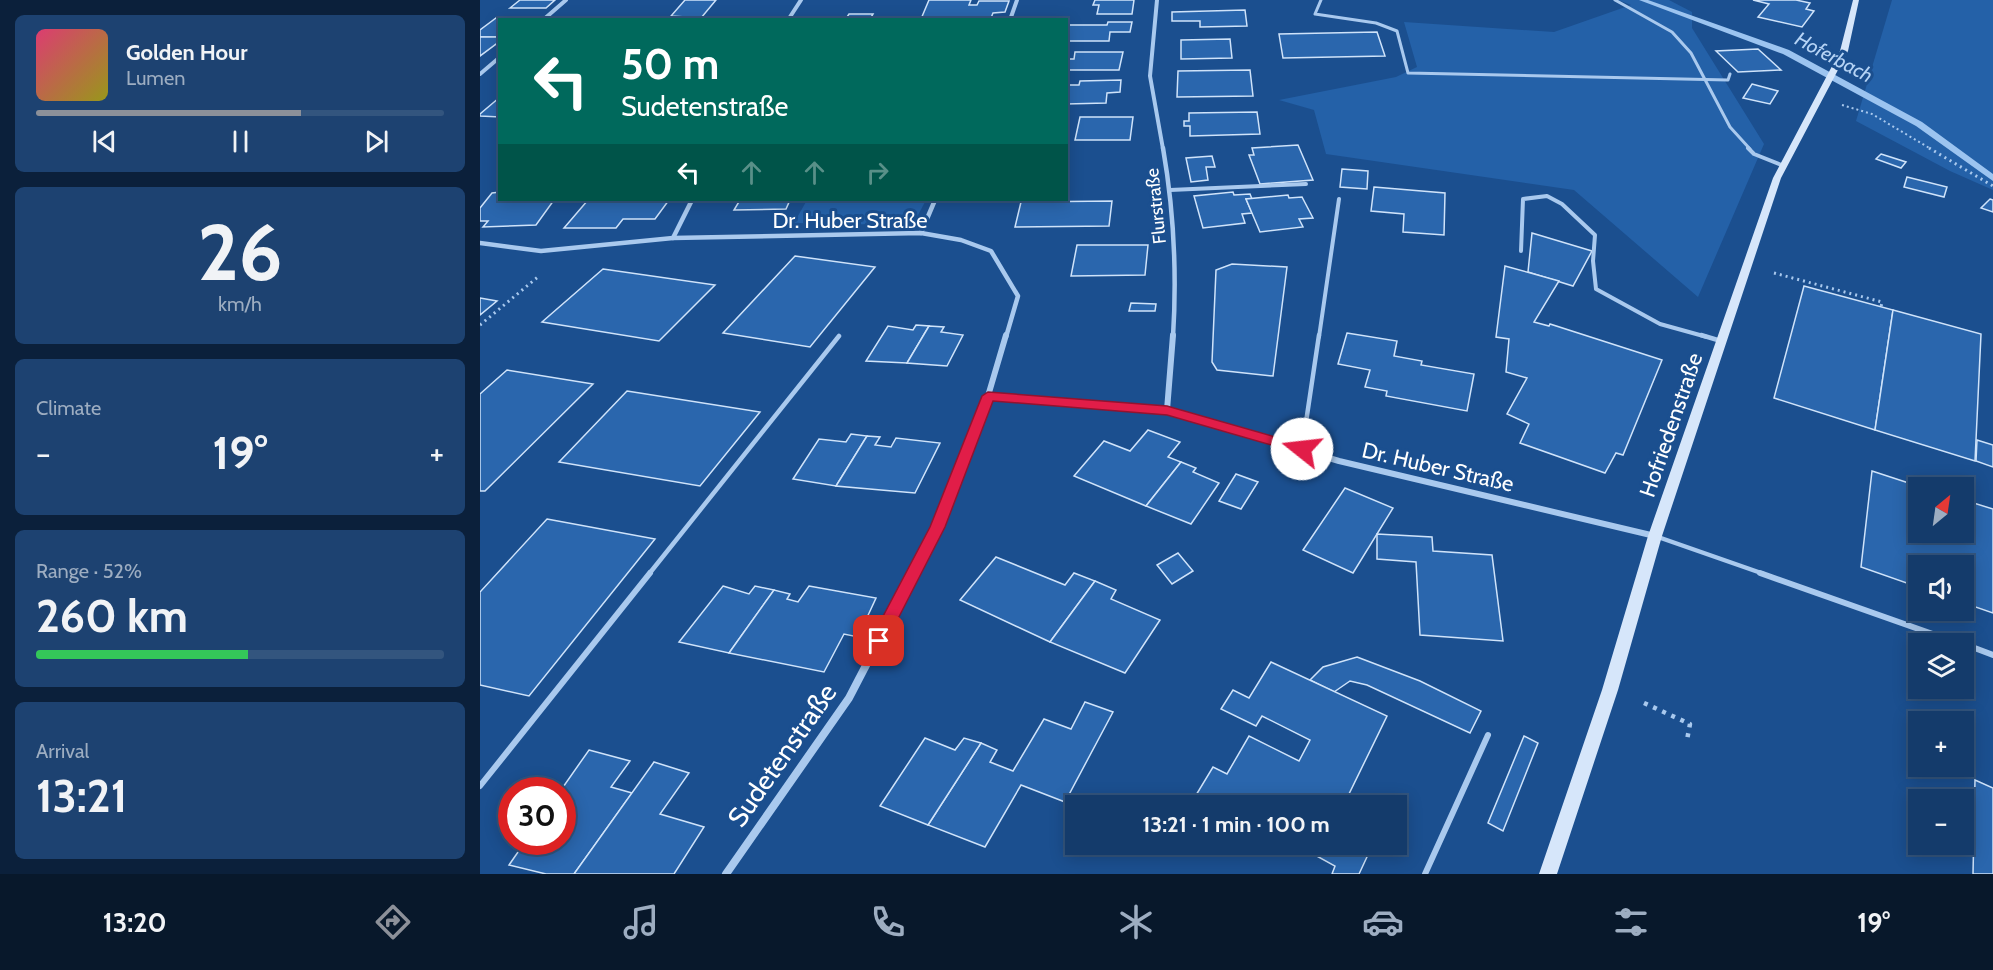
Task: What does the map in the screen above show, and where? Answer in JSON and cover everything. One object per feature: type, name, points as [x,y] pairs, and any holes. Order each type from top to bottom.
[{"type":"main road","name":"Hofriedenstraße","points":[[1548,874],[1610,690],[1656,536],[1722,341],[1784,166],[1844,51],[1856,0]]},
{"type":"street","points":[[545,18],[566,0]]},
{"type":"street","points":[[789,18],[801,0]]},
{"type":"street","points":[[1011,18],[1017,0]]},
{"type":"street","name":"Flurstraße","points":[[1157,0],[1150,76],[1170,190],[1176,292],[1167,410]]},
{"type":"street","points":[[480,74],[498,59]]},
{"type":"street","points":[[673,238],[692,201]]},
{"type":"street","points":[[921,233],[935,201]]},
{"type":"street","name":"Dr. Huber Straße","points":[[480,243],[541,251],[673,238],[921,233],[962,240],[991,251],[1018,296],[988,396],[1167,410],[1302,449],[1656,536]]},
{"type":"street","name":"Sudetenstraße","points":[[726,874],[849,698],[938,527],[988,396]]},
{"type":"lane","points":[[1321,0],[1315,14],[1376,23],[1397,31],[1408,73],[1728,80],[1730,74]]},
{"type":"lane","points":[[1615,0],[1672,32],[1691,53],[1730,127],[1754,154],[1784,166]]},
{"type":"lane","points":[[1170,190],[1228,186],[1254,189],[1306,184]]},
{"type":"lane","points":[[1521,251],[1523,199],[1547,196],[1562,204],[1595,235],[1593,261],[1596,290],[1660,324],[1722,341]]},
{"type":"lane","points":[[1302,449],[1339,199]]},
{"type":"lane","points":[[480,786],[839,336]]},
{"type":"lane","points":[[1656,536],[1931,633]]},
{"type":"lane","points":[[1974,648],[1993,655]]},
{"type":"lane","points":[[1425,874],[1488,735]]},
{"type":"path","points":[[1819,98],[1872,114],[1993,186]]},
{"type":"path","points":[[480,325],[560,259],[568,248]]},
{"type":"path","points":[[1774,273],[1882,302],[1881,307]]},
{"type":"path","points":[[1644,703],[1690,724],[1687,740]]},
{"type":"shaded area","points":[[1618,0],[1669,0],[1692,12],[1692,28],[1764,144],[1698,297],[1574,190],[1326,154],[1314,110],[1279,100],[1396,77],[1417,67],[1404,22],[1554,32],[1631,5]]},
{"type":"shaded area","points":[[1892,0],[1993,0],[1993,190],[1950,171],[1856,121]]},
{"type":"shaded area","points":[[806,201],[925,201],[916,219],[903,225],[794,223]]},
{"type":"building","points":[[520,0],[555,0],[546,8],[510,8]]},
{"type":"building","points":[[685,0],[716,0],[701,18],[671,16]]},
{"type":"building","points":[[929,0],[971,0],[969,5],[977,5],[979,1],[1009,1],[1005,12],[993,13],[991,18],[921,18]]},
{"type":"building","points":[[1095,0],[1134,0],[1132,14],[1097,14],[1099,5],[1093,5]]},
{"type":"building","points":[[1753,0],[1796,0],[1810,3],[1806,9],[1814,11],[1802,27],[1758,17],[1769,4]]},
{"type":"building","points":[[1245,10],[1247,26],[1200,27],[1200,21],[1172,21],[1172,12]]},
{"type":"building","points":[[849,14],[873,14],[871,18],[846,18]]},
{"type":"building","points":[[498,18],[498,37],[480,37],[480,30]]},
{"type":"building","points":[[1108,22],[1132,22],[1130,32],[1110,32],[1109,41],[1068,41],[1068,25],[1107,25]]},
{"type":"building","points":[[1377,32],[1385,56],[1283,58],[1279,34]]},
{"type":"building","points":[[480,37],[498,37],[498,42],[480,56]]},
{"type":"building","points":[[1230,39],[1232,58],[1181,59],[1181,40]]},
{"type":"building","points":[[1758,49],[1781,70],[1738,72],[1716,51]]},
{"type":"building","points":[[1075,52],[1123,52],[1119,70],[1068,70],[1068,59],[1074,59]]},
{"type":"building","points":[[1250,70],[1253,96],[1177,97],[1178,71]]},
{"type":"building","points":[[1121,80],[1120,92],[1107,93],[1106,103],[1068,104],[1068,85],[1079,85],[1080,81]]},
{"type":"building","points":[[1752,84],[1778,91],[1770,104],[1743,98]]},
{"type":"building","points":[[498,99],[498,117],[480,116]]},
{"type":"building","points":[[1257,112],[1260,134],[1190,136],[1190,126],[1184,126],[1184,121],[1189,121],[1189,113]]},
{"type":"building","points":[[1080,117],[1133,117],[1130,140],[1075,140]]},
{"type":"building","points":[[1298,145],[1313,180],[1260,184],[1249,155],[1254,155],[1252,148]]},
{"type":"building","points":[[1881,154],[1906,162],[1901,168],[1876,159]]},
{"type":"building","points":[[1212,156],[1215,167],[1206,167],[1208,180],[1191,182],[1186,158]]},
{"type":"building","points":[[1342,169],[1368,171],[1367,189],[1340,187]]},
{"type":"building","points":[[1907,177],[1947,187],[1944,197],[1904,187]]},
{"type":"building","points":[[1374,187],[1445,193],[1444,235],[1403,232],[1404,214],[1371,211]]},
{"type":"building","points":[[498,192],[498,201],[553,201],[536,225],[483,227],[488,221],[480,221],[480,208],[492,193]]},
{"type":"building","points":[[1233,192],[1234,195],[1250,194],[1252,199],[1246,199],[1252,213],[1242,214],[1245,223],[1203,228],[1194,196]]},
{"type":"building","points":[[1288,195],[1289,198],[1302,197],[1313,218],[1299,219],[1303,227],[1260,232],[1246,199]]},
{"type":"building","points":[[1990,199],[1993,200],[1993,212],[1981,208]]},
{"type":"building","points":[[587,201],[668,201],[655,219],[623,219],[616,228],[564,228]]},
{"type":"building","points":[[739,201],[790,201],[786,209],[734,210]]},
{"type":"building","points":[[1112,201],[1109,226],[1015,227],[1021,202]]},
{"type":"building","points":[[1532,233],[1592,251],[1573,286],[1528,272]]},
{"type":"building","points":[[1077,245],[1148,245],[1145,275],[1071,276]]},
{"type":"building","points":[[795,256],[875,267],[810,347],[723,333]]},
{"type":"building","points":[[1232,264],[1287,267],[1273,376],[1217,370],[1212,362],[1216,270]]},
{"type":"building","points":[[1505,266],[1559,281],[1534,322],[1549,326],[1550,324],[1662,360],[1623,455],[1616,453],[1605,473],[1520,443],[1529,424],[1507,414],[1527,378],[1506,372],[1509,339],[1496,337]]},
{"type":"building","points":[[603,269],[715,285],[659,341],[542,322]]},
{"type":"building","points":[[1804,286],[1893,310],[1875,430],[1774,398]]},
{"type":"building","points":[[480,298],[497,301],[480,315]]},
{"type":"building","points":[[1131,303],[1156,304],[1155,311],[1129,311]]},
{"type":"building","points":[[1893,310],[1981,334],[1975,461],[1875,430]]},
{"type":"building","points":[[916,325],[929,326],[907,363],[866,361],[888,326],[913,330]]},
{"type":"building","points":[[929,326],[944,327],[941,332],[963,335],[947,366],[907,363]]},
{"type":"building","points":[[1347,333],[1397,341],[1394,356],[1422,361],[1421,365],[1474,374],[1467,411],[1386,396],[1387,391],[1365,387],[1370,370],[1338,364]]},
{"type":"building","points":[[507,370],[593,384],[485,491],[480,491],[480,394]]},
{"type":"building","points":[[627,391],[760,412],[700,486],[559,462]]},
{"type":"building","points":[[1148,430],[1180,442],[1168,457],[1181,462],[1146,506],[1074,476],[1104,441],[1130,451]]},
{"type":"building","points":[[851,434],[867,436],[836,486],[793,479],[819,439],[846,442]]},
{"type":"building","points":[[867,436],[880,437],[875,445],[891,447],[896,438],[940,443],[915,493],[836,486]]},
{"type":"building","points":[[1977,440],[1993,445],[1993,467],[1976,461]]},
{"type":"building","points":[[1181,462],[1196,468],[1193,472],[1219,483],[1191,524],[1146,506]]},
{"type":"building","points":[[1872,471],[1908,483],[1908,543],[1974,543],[1974,503],[1993,509],[1993,613],[1974,606],[1974,555],[1908,555],[1908,583],[1861,567]]},
{"type":"building","points":[[1236,474],[1258,482],[1241,509],[1219,501]]},
{"type":"building","points":[[1345,488],[1393,508],[1353,573],[1303,550]]},
{"type":"building","points":[[547,519],[655,539],[529,696],[480,685],[480,592]]},
{"type":"building","points":[[1377,534],[1432,537],[1433,551],[1492,555],[1503,641],[1420,635],[1416,562],[1377,559]]},
{"type":"building","points":[[1178,553],[1193,571],[1172,584],[1157,565]]},
{"type":"building","points":[[996,557],[1065,585],[1074,573],[1095,581],[1050,642],[960,600]]},
{"type":"building","points":[[1095,581],[1116,590],[1111,599],[1160,620],[1125,673],[1050,642]]},
{"type":"building","points":[[723,586],[749,594],[755,586],[774,590],[729,653],[679,642]]},
{"type":"building","points":[[809,586],[876,598],[858,637],[844,634],[824,672],[729,653],[774,590],[790,594],[787,599],[798,602]]},
{"type":"building","points":[[1357,657],[1420,681],[1481,711],[1470,733],[1367,685],[1350,681],[1334,692],[1310,680],[1323,667]]},
{"type":"building","points":[[1271,662],[1387,716],[1349,794],[1351,795],[1196,795],[1213,767],[1227,774],[1249,736],[1299,761],[1310,740],[1262,716],[1256,726],[1221,709],[1233,690],[1249,698]]},
{"type":"building","points":[[1085,702],[1113,712],[1069,795],[1065,795],[1065,802],[1021,785],[985,847],[928,825],[981,743],[997,750],[990,762],[1013,771],[1044,719],[1071,729]]},
{"type":"building","points":[[1524,736],[1538,743],[1503,831],[1488,823]]},
{"type":"building","points":[[925,738],[955,750],[964,738],[981,743],[928,825],[880,806]]},
{"type":"building","points":[[589,750],[630,761],[611,787],[632,793],[574,874],[546,874],[509,865],[516,855],[576,855],[576,777],[570,777]]},
{"type":"building","points":[[654,762],[689,773],[660,814],[704,827],[674,874],[574,874]]},
{"type":"building","points":[[1975,780],[1993,788],[1993,874],[1973,874]]},
{"type":"building","points":[[1315,855],[1368,855],[1359,874],[1332,874],[1335,866]]},
{"type":"waterway","name":"Hoferbach","points":[[1642,0],[1786,52],[1919,124],[1993,178]]},
{"type":"route","points":[[879,641],[938,527],[988,396],[1052,403],[1167,410],[1302,449]]}]
